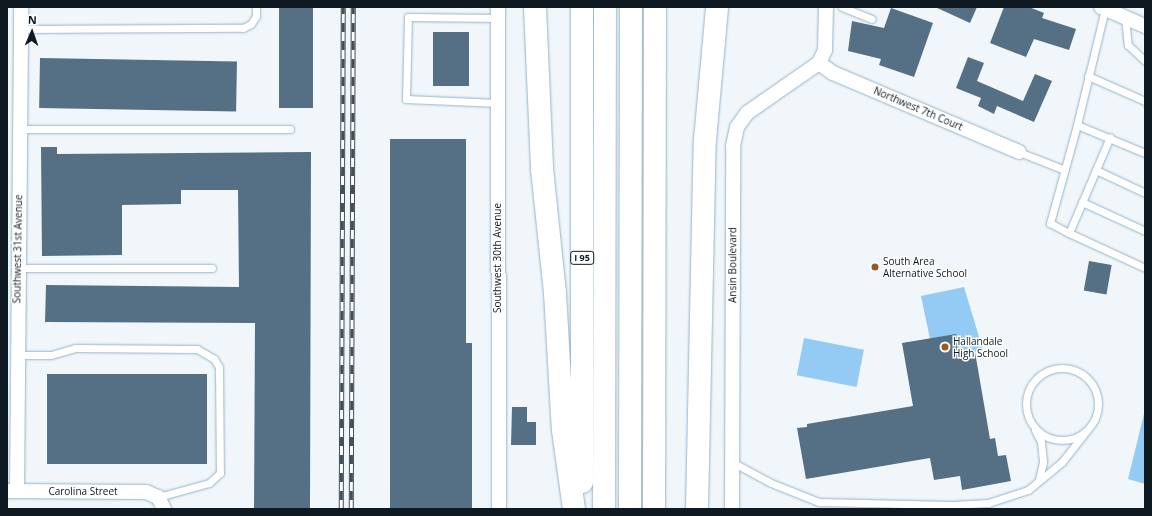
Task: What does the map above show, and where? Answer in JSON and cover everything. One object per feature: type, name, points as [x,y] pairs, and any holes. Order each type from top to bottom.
[{"type":"highway","points":[[535,7],[542,169],[555,293],[563,430],[574,509]]},
{"type":"highway","name":"I 95","points":[[581,509],[582,7]]},
{"type":"highway","points":[[604,509],[605,7]]},
{"type":"highway","points":[[630,509],[631,7]]},
{"type":"highway","points":[[654,509],[656,7]]},
{"type":"highway","points":[[697,509],[705,140],[717,7]]},
{"type":"street","name":"Southwest 31st Avenue","points":[[12,491],[17,355],[21,7]]},
{"type":"street","points":[[819,63],[825,50],[826,7]]},
{"type":"street","points":[[1103,8],[1145,26]]},
{"type":"street","name":"Southwest 30th Avenue","points":[[498,12],[499,509]]},
{"type":"street","name":"Northwest 7th Court","points":[[819,63],[833,73],[1019,152]]},
{"type":"street","name":"Ansin Boulevard","points":[[732,509],[734,140],[737,127],[747,113],[819,63]]},
{"type":"street","name":"Carolina Street","points":[[12,491],[146,492],[161,503]]},
{"type":"lane","points":[[21,29],[243,28],[252,24],[256,16],[256,7]]},
{"type":"lane","points":[[842,7],[872,19]]},
{"type":"lane","points":[[1103,8],[1077,125],[1050,223],[1069,234],[1145,268]]},
{"type":"lane","points":[[498,12],[408,17],[406,99],[498,103]]},
{"type":"lane","points":[[1125,18],[1128,45],[1145,61]]},
{"type":"lane","points":[[1088,76],[1145,101]]},
{"type":"lane","points":[[1077,125],[1110,137],[1145,153]]},
{"type":"lane","points":[[20,129],[290,129]]},
{"type":"lane","points":[[1069,234],[1110,137]]},
{"type":"lane","points":[[1019,152],[1065,170]]},
{"type":"lane","points":[[1096,170],[1145,194]]},
{"type":"lane","points":[[1082,202],[1145,231]]},
{"type":"lane","points":[[18,268],[212,268]]},
{"type":"lane","points":[[17,355],[51,355],[75,348],[197,349],[214,359],[219,367],[220,473],[209,483],[161,503]]},
{"type":"lane","points":[[732,462],[771,483],[819,502],[922,505],[988,503],[1028,490],[1062,462],[1096,415],[1098,397],[1086,377],[1064,368],[1041,374],[1033,382],[1026,404],[1041,442],[1043,462],[1039,480]]},
{"type":"lane","points":[[1034,426],[1053,439],[1065,440],[1086,430]]},
{"type":"shaded area","points":[[964,287],[983,350],[960,355],[930,339],[921,296]]},
{"type":"shaded area","points":[[804,338],[864,350],[857,387],[797,375]]},
{"type":"shaded area","points":[[1145,410],[1145,484],[1128,479]]},
{"type":"building","points":[[279,7],[313,7],[313,108],[279,108]]},
{"type":"building","points":[[935,7],[977,7],[970,23]]},
{"type":"building","points":[[1004,7],[1029,7],[1044,13],[1042,18],[1076,29],[1069,50],[1034,39],[1026,57],[990,43]]},
{"type":"building","points":[[891,8],[933,23],[914,77],[879,65],[881,59],[848,51],[852,21],[884,28]]},
{"type":"building","points":[[433,32],[469,32],[469,86],[433,86]]},
{"type":"building","points":[[968,57],[984,63],[977,81],[1023,101],[1035,74],[1052,81],[1034,122],[997,106],[994,114],[978,106],[981,98],[956,88]]},
{"type":"building","points":[[40,58],[237,61],[236,111],[39,108]]},
{"type":"building","points":[[390,139],[466,139],[466,343],[472,343],[472,509],[390,509]]},
{"type":"building","points":[[41,147],[57,147],[57,154],[311,152],[310,509],[254,509],[255,323],[45,322],[46,285],[239,287],[238,190],[181,190],[181,204],[122,205],[122,255],[42,256]]},
{"type":"building","points":[[1089,261],[1112,265],[1106,295],[1084,291]]},
{"type":"building","points":[[956,334],[960,355],[975,352],[990,439],[995,438],[998,456],[1006,455],[1011,481],[962,490],[960,476],[934,480],[930,458],[806,479],[797,428],[807,427],[807,424],[913,406],[902,343]]},
{"type":"building","points":[[47,374],[207,374],[207,464],[47,464]]},
{"type":"building","points":[[512,407],[527,407],[527,422],[536,422],[536,445],[511,445]]},
{"type":"railway","points":[[341,509],[343,7]]},
{"type":"railway","points":[[351,509],[353,7]]},
{"type":"place","name":"South Area Alternative School","points":[[875,267]]},
{"type":"place","name":"Hallandale High School","points":[[945,347]]}]
